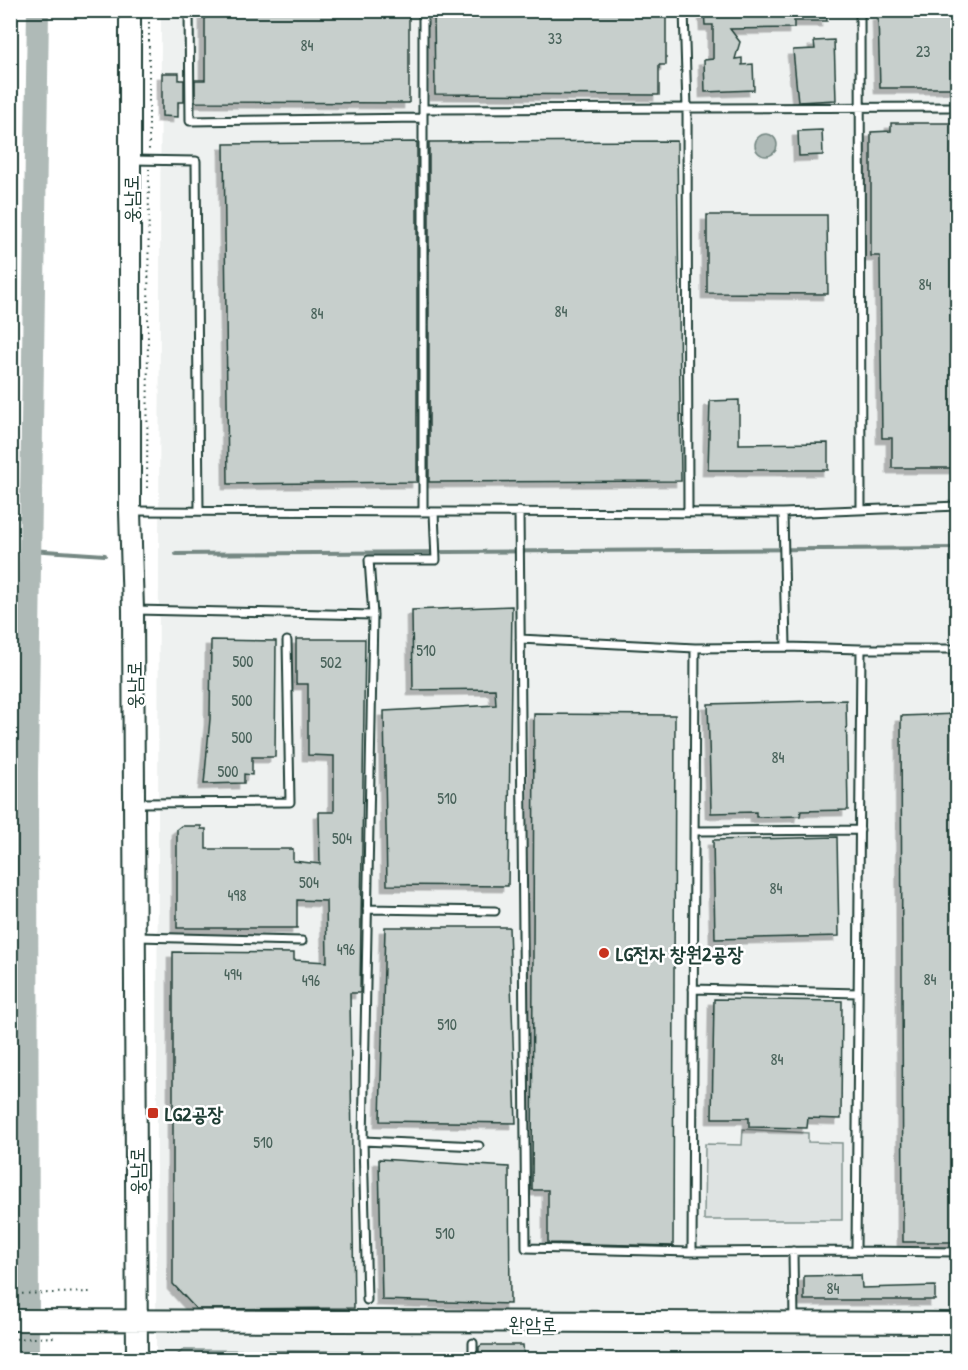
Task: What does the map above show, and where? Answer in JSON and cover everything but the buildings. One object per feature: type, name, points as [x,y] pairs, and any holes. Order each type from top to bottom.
[{"type":"street","name":"웅남로","points":[[130,10],[130,511],[133,610],[137,1359]]},
{"type":"street","name":"완암로","points":[[10,1320],[957,1323]]},
{"type":"lane","points":[[189,10],[190,121],[422,118]]},
{"type":"lane","points":[[423,10],[423,512]]},
{"type":"lane","points":[[684,10],[687,108],[688,513]]},
{"type":"lane","points":[[860,10],[861,510]]},
{"type":"lane","points":[[424,109],[957,107]]},
{"type":"lane","points":[[130,160],[196,161],[199,511]]},
{"type":"lane","points":[[130,511],[783,513],[957,506]]},
{"type":"lane","points":[[519,511],[526,1248],[692,1252],[957,1252]]},
{"type":"lane","points":[[367,1300],[363,1141],[373,615],[369,560],[435,560],[434,512]]},
{"type":"lane","points":[[783,513],[786,647]]},
{"type":"lane","points":[[133,610],[373,615]]},
{"type":"lane","points":[[520,639],[695,648],[957,649]]},
{"type":"lane","points":[[134,803],[290,802],[287,641]]},
{"type":"lane","points":[[692,1252],[695,648]]},
{"type":"lane","points":[[856,1251],[861,649]]},
{"type":"lane","points":[[695,831],[860,830]]},
{"type":"lane","points":[[367,909],[495,911]]},
{"type":"lane","points":[[135,937],[302,941]]},
{"type":"lane","points":[[693,989],[858,993]]},
{"type":"lane","points":[[363,1141],[478,1146]]},
{"type":"lane","points":[[793,1251],[794,1323]]},
{"type":"lane","points":[[473,1342],[473,1359]]},
{"type":"path","points":[[10,1294],[93,1292]]},
{"type":"path","points":[[10,1339],[64,1337]]},
{"type":"path","points":[[160,1349],[160,1359]]},
{"type":"shaded area","points":[[161,11],[957,11],[957,1359],[156,1359]]},
{"type":"shaded area","points":[[766,134],[776,141],[777,145],[770,155],[766,156],[756,149],[755,145],[762,135]]},
{"type":"shaded area","points":[[743,1129],[808,1133],[808,1142],[842,1143],[842,1220],[704,1220],[705,1144],[742,1145]]},
{"type":"shaded area","points":[[183,1350],[440,1352],[446,1359],[173,1359]]},
{"type":"waterway","points":[[28,1360],[27,774],[38,10]]},
{"type":"waterway","points":[[10,517],[30,517]]},
{"type":"waterway","points":[[176,554],[958,548]]},
{"type":"waterway","points":[[30,550],[105,555]]},
{"type":"place","name":"LG전자 창원2공장","points":[[604,953]]},
{"type":"place","name":"LG2공장","points":[[153,1113]]}]
